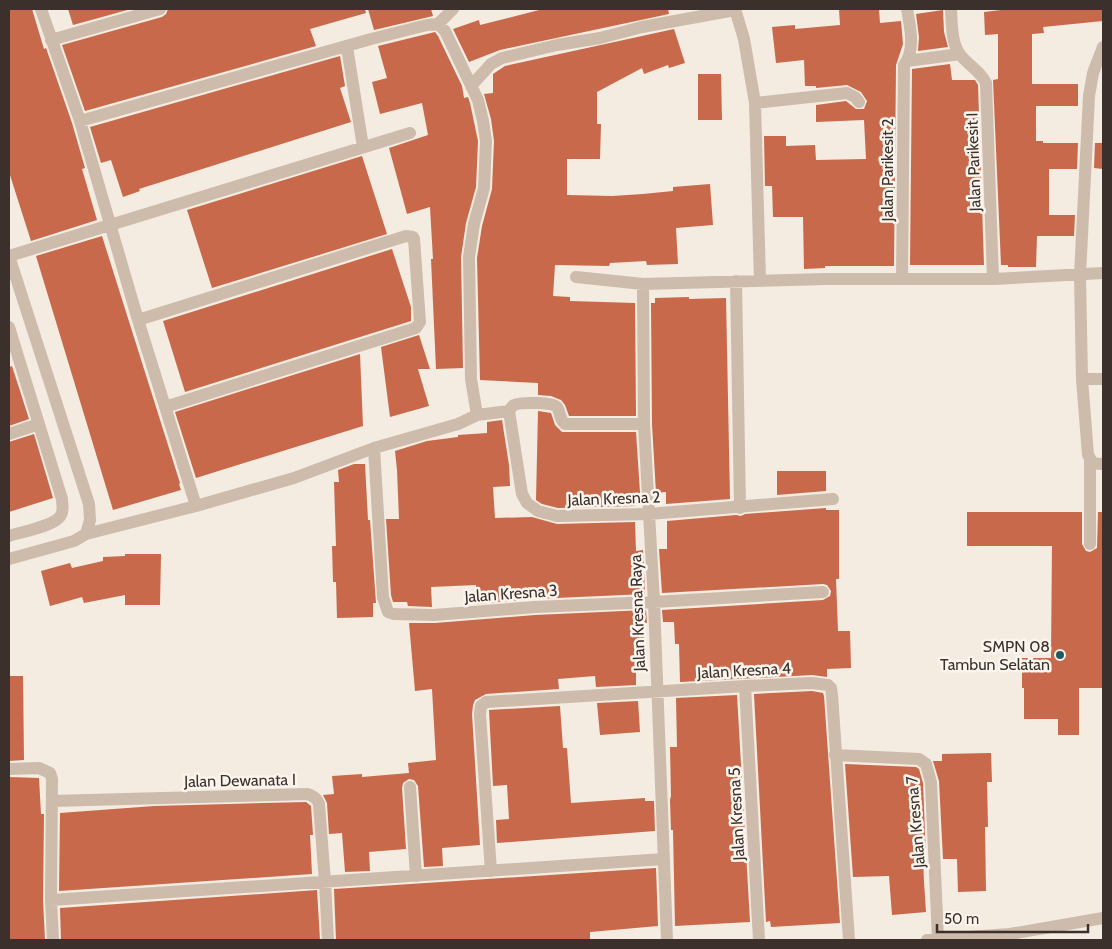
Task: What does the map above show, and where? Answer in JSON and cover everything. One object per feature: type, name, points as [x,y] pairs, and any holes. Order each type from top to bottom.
[{"type":"street","points":[[40,9],[80,121],[138,320],[196,506]]},
{"type":"street","points":[[51,40],[160,9]]},
{"type":"street","points":[[80,121],[418,27],[438,24],[453,9]]},
{"type":"street","points":[[471,86],[491,64],[502,58],[557,45],[600,38],[642,27],[735,9],[744,39],[755,102],[760,281]]},
{"type":"street","name":"Jalan Parikesit 2","points":[[902,279],[904,65],[907,61],[912,41],[907,9]]},
{"type":"street","points":[[907,61],[960,54],[955,45],[951,9]]},
{"type":"street","points":[[438,24],[445,31],[478,100],[486,141],[484,188],[474,224],[469,257],[471,379],[476,414]]},
{"type":"street","points":[[347,47],[363,147]]},
{"type":"street","points":[[1090,544],[1090,460],[1082,379],[1080,275],[1089,96],[1093,73],[1103,47]]},
{"type":"street","name":"Jalan Parikesit I","points":[[960,54],[982,76],[986,83],[993,279]]},
{"type":"street","points":[[755,102],[847,93],[855,97],[859,102]]},
{"type":"street","points":[[86,534],[90,520],[88,504],[9,256],[410,132]]},
{"type":"street","points":[[138,320],[406,236],[413,236],[414,239],[420,322],[416,328],[165,407]]},
{"type":"street","points":[[576,277],[643,284],[736,281],[993,279],[1103,273]]},
{"type":"street","points":[[736,281],[740,508]]},
{"type":"street","name":"Jalan Kresna Raya","points":[[643,284],[644,424],[654,602],[667,940]]},
{"type":"street","points":[[9,536],[53,523],[61,517],[63,510],[62,499],[10,332]]},
{"type":"street","points":[[1082,379],[1103,379]]},
{"type":"street","points":[[9,558],[74,542],[86,534],[196,506],[294,478],[374,448],[458,424],[476,414],[509,411],[512,406],[517,404],[555,405],[558,408],[562,421],[566,424],[644,424]]},
{"type":"street","name":"Jalan Kresna 2","points":[[509,411],[520,487],[527,503],[538,511],[557,516],[649,514],[833,499]]},
{"type":"street","points":[[9,434],[39,424]]},
{"type":"street","name":"Jalan Kresna 3","points":[[374,448],[382,597],[388,612],[424,615],[535,607],[654,602]]},
{"type":"street","points":[[1090,460],[1103,464]]},
{"type":"street","points":[[654,602],[823,592]]},
{"type":"street","name":"Jalan Kresna 4","points":[[491,870],[480,714],[481,706],[491,700],[812,683],[828,685],[831,688],[835,755]]},
{"type":"street","name":"Jalan Kresna 5","points":[[745,686],[759,940]]},
{"type":"street","points":[[835,755],[849,940]]},
{"type":"street","name":"Jalan Kresna 7","points":[[835,755],[919,759],[926,764],[931,782],[932,940]]},
{"type":"street","points":[[9,769],[39,768],[50,773],[52,801],[51,900],[54,940]]},
{"type":"street","points":[[410,787],[416,876]]},
{"type":"street","name":"Jalan Dewanata I","points":[[52,801],[308,794],[317,799],[319,804],[328,940]]},
{"type":"street","points":[[51,900],[664,859]]},
{"type":"street","points":[[932,940],[1010,937],[1103,918]]},
{"type":"building","points":[[9,9],[32,9],[44,49],[46,48],[72,123],[85,168],[82,169],[97,220],[31,241],[9,172]]},
{"type":"building","points":[[68,9],[131,9],[73,25]]},
{"type":"building","points":[[168,9],[365,9],[366,13],[310,29],[316,46],[85,111],[62,45],[162,17]]},
{"type":"building","points":[[368,9],[431,9],[433,16],[374,30]]},
{"type":"building","points":[[543,9],[668,9],[669,14],[500,50],[469,62],[453,29],[479,20],[480,25]]},
{"type":"building","points":[[839,9],[879,9],[880,23],[901,21],[903,44],[896,65],[894,266],[825,266],[825,268],[804,269],[803,217],[773,217],[772,186],[765,186],[764,136],[786,136],[786,146],[815,145],[816,160],[866,159],[864,120],[816,122],[816,105],[846,101],[856,109],[864,109],[867,101],[861,92],[847,85],[816,88],[816,86],[805,86],[804,60],[776,63],[772,27],[795,25],[795,29],[840,25]]},
{"type":"building","points":[[1010,9],[1103,9],[1103,21],[1043,27],[1044,33],[1032,34],[1032,84],[1078,84],[1078,106],[1036,106],[1036,141],[1043,141],[1043,143],[1078,143],[1077,169],[1049,169],[1049,215],[1075,215],[1074,236],[1037,236],[1036,267],[1008,267],[1008,265],[1001,265],[993,80],[998,79],[998,34],[985,35],[984,12]]},
{"type":"building","points":[[943,10],[944,32],[948,47],[918,51],[919,37],[916,14]]},
{"type":"building","points":[[674,29],[685,63],[669,68],[668,65],[644,74],[642,68],[597,92],[597,124],[601,124],[600,159],[567,159],[567,195],[612,196],[643,194],[673,191],[673,187],[710,184],[713,225],[676,228],[678,264],[647,265],[646,261],[610,263],[609,266],[555,265],[553,296],[570,297],[570,301],[635,303],[636,416],[569,416],[561,400],[551,396],[538,395],[538,383],[480,380],[477,258],[482,226],[492,189],[494,141],[491,119],[484,94],[493,93],[493,74],[505,66]]},
{"type":"building","points":[[435,32],[462,86],[464,98],[468,97],[478,141],[476,187],[466,223],[461,257],[463,368],[436,369],[430,207],[407,214],[389,148],[428,135],[422,103],[380,114],[372,82],[387,78],[378,46]]},
{"type":"building","points":[[340,56],[345,86],[340,88],[351,122],[139,189],[140,191],[123,197],[111,160],[101,163],[90,127]]},
{"type":"building","points":[[950,64],[952,80],[975,80],[978,85],[984,265],[910,265],[912,69]]},
{"type":"building","points":[[698,74],[721,74],[722,120],[698,120]]},
{"type":"building","points":[[1095,143],[1103,143],[1103,169],[1094,168]]},
{"type":"building","points":[[362,156],[387,234],[212,288],[187,210]]},
{"type":"building","points":[[102,236],[181,490],[113,510],[36,256]]},
{"type":"building","points":[[392,249],[411,307],[411,321],[185,392],[163,321]]},
{"type":"building","points":[[689,297],[689,299],[726,298],[730,499],[666,504],[666,492],[656,493],[652,424],[651,303],[655,303],[655,298]]},
{"type":"building","points":[[419,335],[430,369],[418,369],[429,406],[390,417],[381,347]]},
{"type":"building","points":[[360,354],[363,426],[196,478],[175,412]]},
{"type":"building","points":[[12,366],[29,419],[9,426],[9,367]]},
{"type":"building","points":[[538,411],[551,413],[555,425],[562,432],[636,432],[640,493],[634,493],[635,506],[558,508],[542,504],[536,500]]},
{"type":"building","points":[[502,420],[509,465],[510,486],[493,487],[495,518],[532,517],[557,524],[635,522],[636,551],[643,550],[645,594],[534,599],[476,604],[476,585],[431,587],[432,607],[408,606],[407,602],[393,602],[386,519],[399,519],[395,451],[427,441],[458,437],[458,435],[487,433],[487,422]]},
{"type":"building","points":[[34,434],[53,498],[9,512],[9,442]]},
{"type":"building","points":[[354,464],[365,464],[376,603],[373,603],[373,617],[337,618],[332,546],[336,546],[334,482],[339,482],[338,470]]},
{"type":"building","points":[[777,471],[826,471],[826,491],[777,495]]},
{"type":"building","points":[[826,508],[826,510],[839,510],[839,579],[836,579],[838,631],[850,631],[851,668],[827,669],[827,677],[812,675],[680,682],[679,644],[675,644],[674,622],[663,622],[662,610],[823,600],[830,596],[831,591],[827,585],[823,584],[662,593],[659,549],[667,549],[667,521]]},
{"type":"building","points":[[967,512],[1082,512],[1082,544],[1086,551],[1090,552],[1097,548],[1098,512],[1103,512],[1103,688],[1079,688],[1079,735],[1058,735],[1058,719],[1024,719],[1022,658],[1051,658],[1052,546],[967,546]]},
{"type":"building","points":[[125,554],[161,554],[160,605],[125,605],[125,595],[84,603],[82,597],[50,606],[41,571],[70,563],[72,568],[103,561],[103,557],[125,556]]},
{"type":"building","points":[[646,610],[647,623],[643,623],[647,671],[636,672],[636,685],[596,687],[595,676],[558,679],[559,689],[486,694],[475,700],[472,714],[480,845],[442,848],[443,866],[424,867],[418,786],[414,780],[409,779],[403,783],[402,788],[406,849],[369,852],[370,871],[345,872],[342,833],[329,834],[327,803],[323,795],[334,794],[332,776],[362,774],[362,777],[409,773],[408,763],[436,760],[432,689],[415,691],[409,623]]},
{"type":"building","points":[[9,676],[23,676],[24,760],[9,761]]},
{"type":"building","points":[[812,691],[823,693],[824,696],[840,923],[771,927],[770,921],[766,922],[754,694]]},
{"type":"building","points":[[737,695],[750,922],[675,926],[670,747],[677,747],[676,698]]},
{"type":"building","points":[[638,701],[640,732],[600,735],[597,703]]},
{"type":"building","points":[[560,706],[563,748],[567,748],[571,803],[645,798],[645,801],[654,801],[655,831],[497,843],[496,820],[509,819],[507,785],[493,786],[489,710]]},
{"type":"building","points":[[991,753],[992,782],[987,782],[988,827],[985,827],[986,891],[958,892],[957,859],[943,859],[939,781],[933,761],[942,761],[942,754]]},
{"type":"building","points":[[845,764],[916,767],[919,769],[923,783],[926,859],[923,859],[926,912],[892,915],[889,876],[853,877]]},
{"type":"building","points":[[9,777],[39,778],[41,814],[44,814],[43,900],[45,940],[9,940]]},
{"type":"building","points":[[306,802],[311,806],[313,835],[310,835],[312,874],[59,891],[60,813],[154,806]]},
{"type":"building","points":[[656,868],[658,926],[590,932],[590,939],[336,940],[334,889]]},
{"type":"building","points":[[317,890],[320,940],[61,940],[60,908]]},
{"type":"place","name":"SMPN 08 Tambun Selatan","points":[[1060,655]]}]
